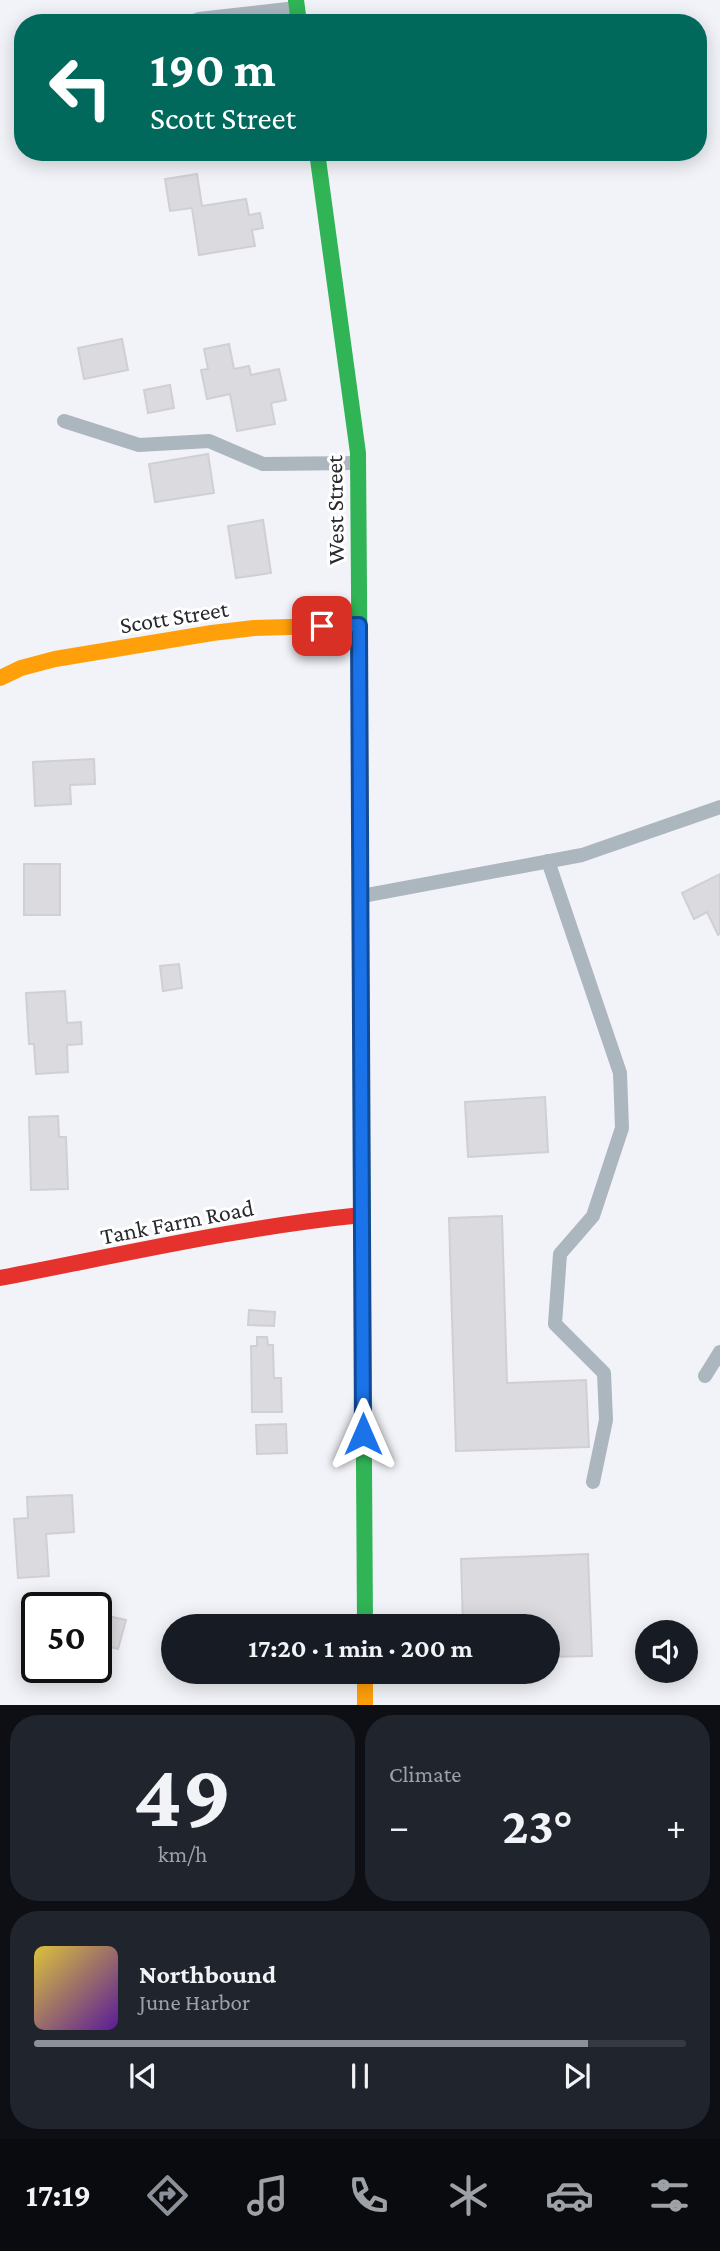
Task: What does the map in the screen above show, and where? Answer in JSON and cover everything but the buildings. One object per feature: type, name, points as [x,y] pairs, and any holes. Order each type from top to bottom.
[{"type":"main road","name":"West Street","points":[[318,161],[358,463],[365,1614]]},
{"type":"main road","name":"Scott Street","points":[[0,678],[21,668],[55,659],[212,633],[254,628],[359,625]]},
{"type":"main road","name":"Tank Farm Road","points":[[0,1278],[321,1219],[362,1215]]},
{"type":"main road","points":[[365,1684],[365,1705]]},
{"type":"lane","points":[[269,14],[297,10]]},
{"type":"lane","points":[[64,421],[139,444],[209,441],[263,464],[358,463]]},
{"type":"lane","points":[[360,896],[582,855],[720,807]]},
{"type":"lane","points":[[548,862],[620,1073],[622,1128],[593,1216],[560,1254],[555,1324],[604,1373],[606,1420],[593,1482]]},
{"type":"lane","points":[[705,1376],[720,1352]]},
{"type":"traffic: fast","points":[[296,0],[298,14]]},
{"type":"traffic: fast","points":[[318,161],[358,453],[360,728]]},
{"type":"traffic: fast","points":[[362,1141],[365,1614]]},
{"type":"traffic: slow","points":[[0,678],[21,668],[55,659],[212,633],[254,628],[359,625]]},
{"type":"traffic: slow","points":[[360,728],[362,1141]]},
{"type":"traffic: slow","points":[[365,1684],[365,1705]]},
{"type":"traffic: jam","points":[[0,1278],[225,1234],[362,1215]]},
{"type":"route","points":[[322,626],[359,625],[363,1434]]}]
